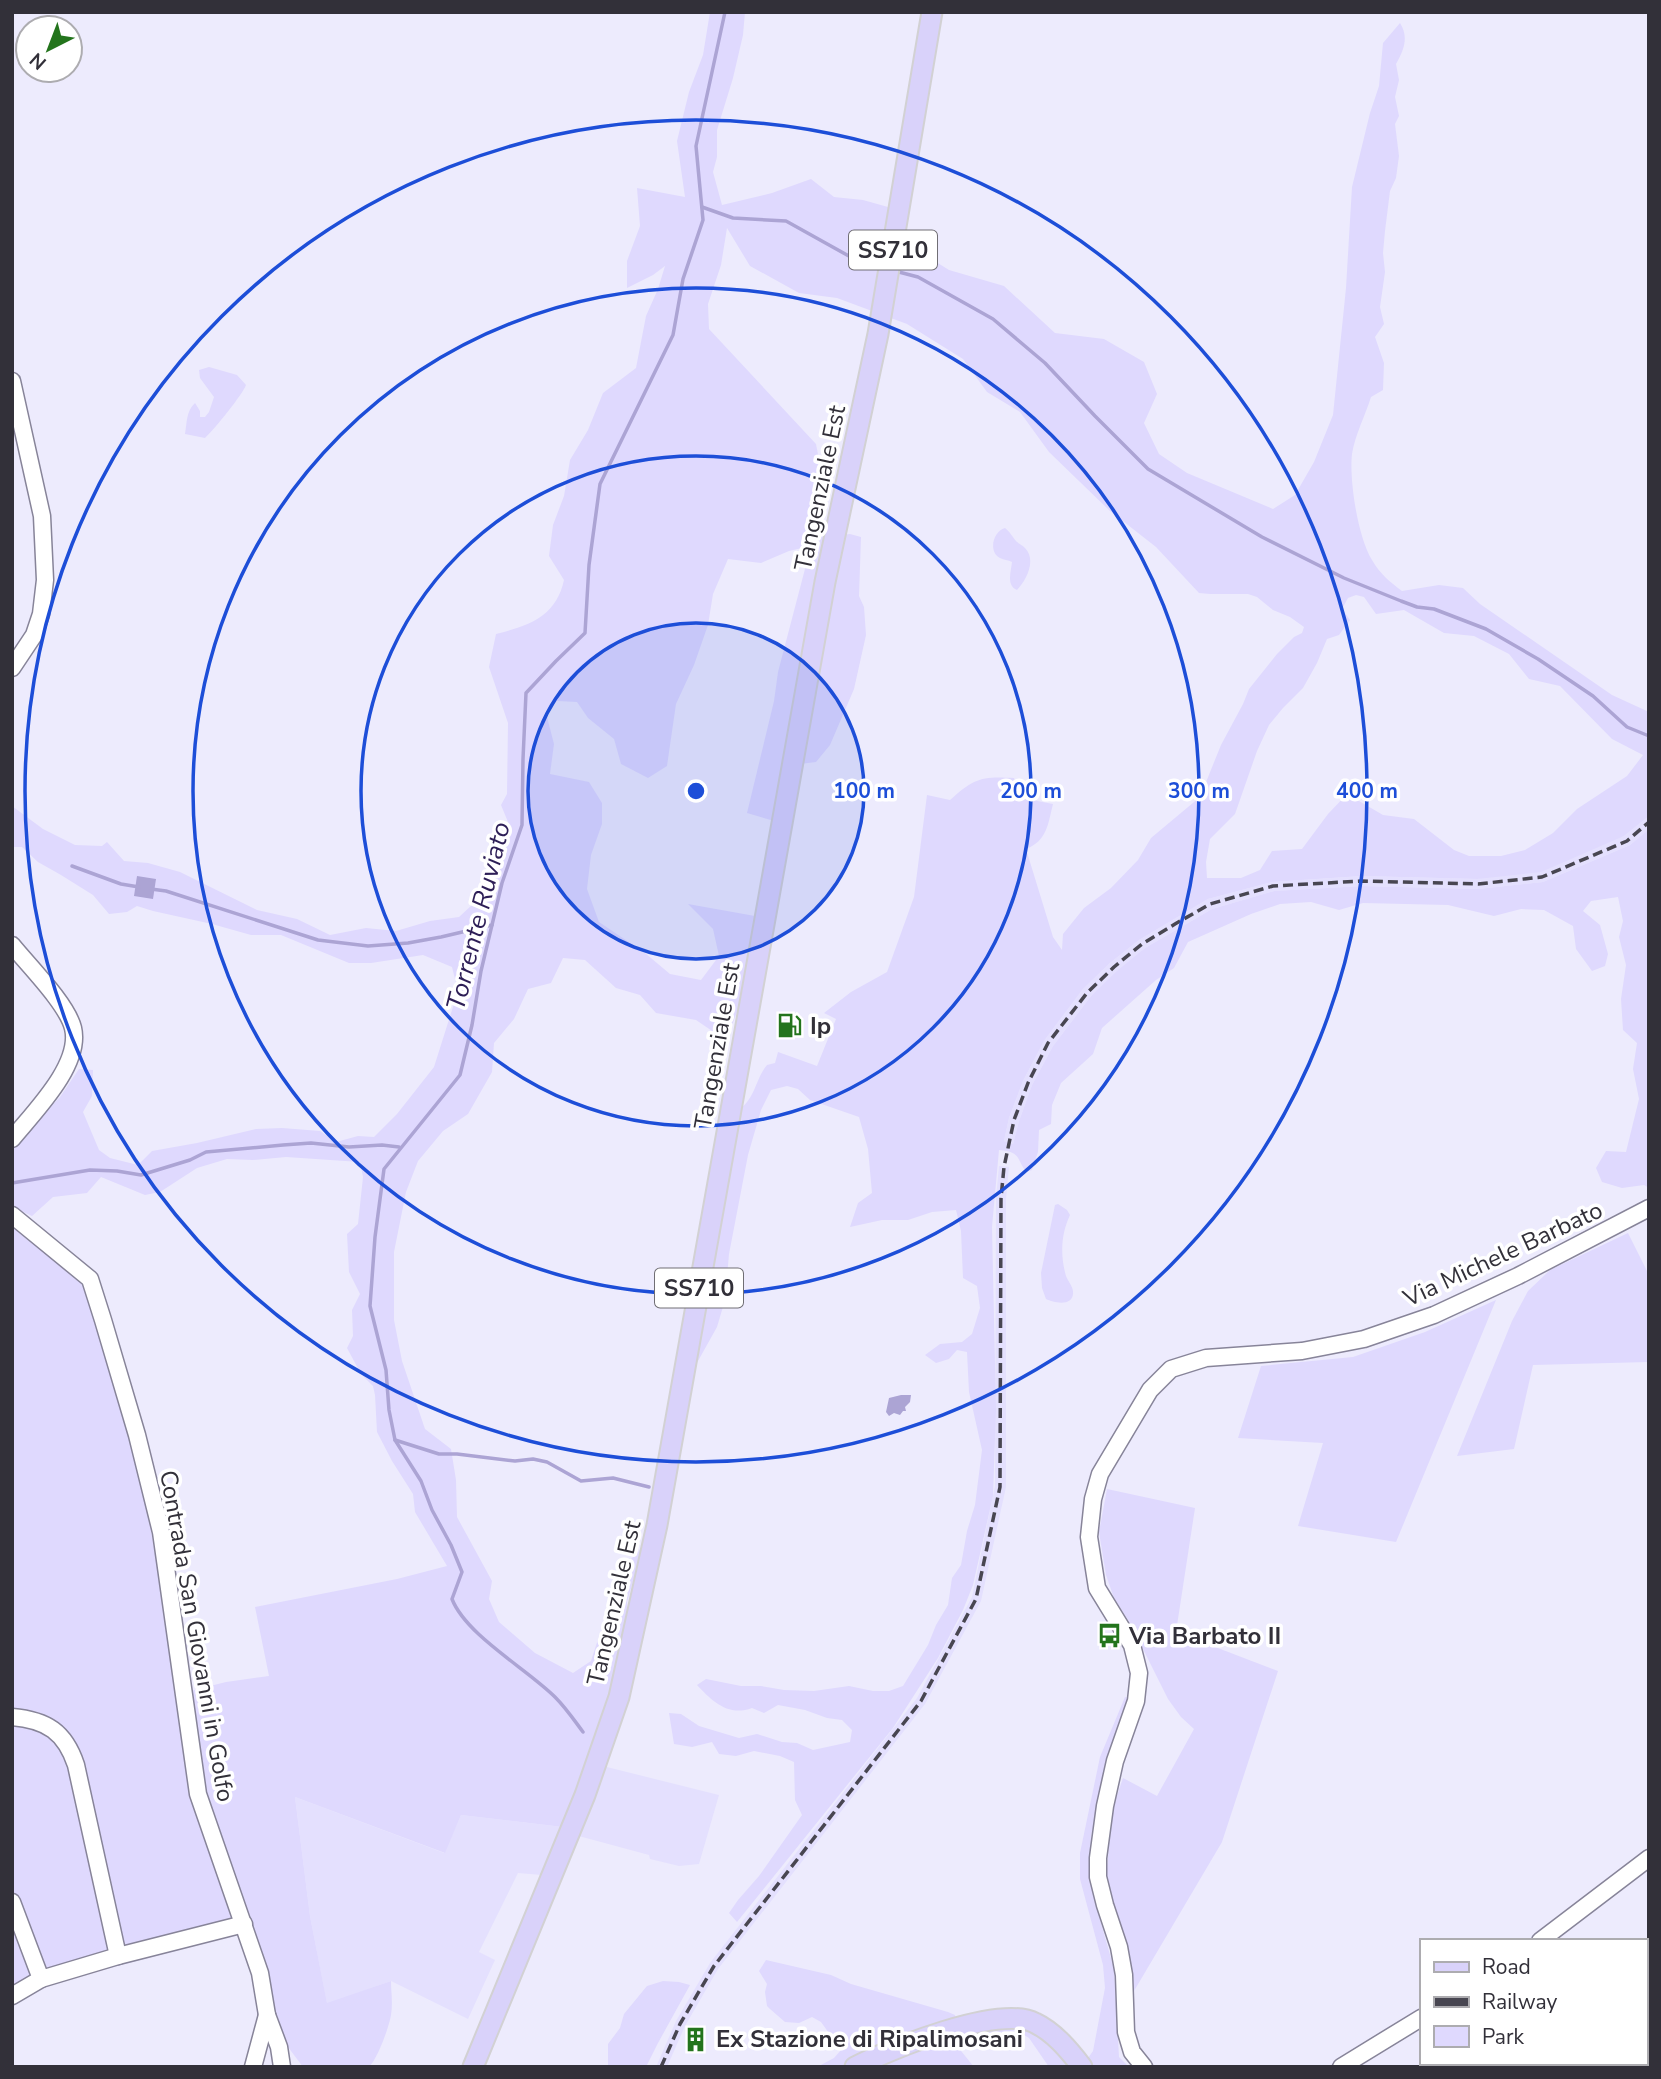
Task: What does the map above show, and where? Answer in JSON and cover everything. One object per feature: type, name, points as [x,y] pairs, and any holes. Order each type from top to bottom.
[{"type":"main road","name":"Tangenziale Est","points":[[473,2067],[585,1795],[619,1698],[636,1625],[657,1525],[825,582],[878,334],[932,12]]},
{"type":"main road","points":[[855,2067],[934,2036],[1006,2017],[1033,2021],[1056,2038],[1082,2067]]},
{"type":"street","points":[[12,381],[42,516],[45,580],[41,614],[34,635],[12,668]]},
{"type":"street","points":[[12,945],[64,1009],[74,1030],[72,1056],[60,1079],[12,1139]]},
{"type":"street","name":"Via Michele Barbato","points":[[1144,2067],[1132,2052],[1126,2032],[1124,1975],[1119,1947],[1100,1886],[1098,1858],[1105,1806],[1115,1761],[1136,1701],[1139,1673],[1132,1644],[1097,1588],[1089,1537],[1093,1499],[1100,1474],[1150,1390],[1171,1369],[1206,1358],[1302,1351],[1364,1339],[1423,1320],[1518,1276],[1649,1208]]},
{"type":"street","name":"Contrada San Giovanni in Golfo","points":[[12,1215],[90,1279],[137,1435],[161,1532],[198,1794],[260,1973],[267,2015]]},
{"type":"street","points":[[12,1717],[41,1722],[57,1731],[71,1750],[118,1956]]},
{"type":"street","points":[[1543,1939],[1649,1858]]},
{"type":"street","points":[[12,1902],[41,1979]]},
{"type":"street","points":[[12,1996],[41,1979],[244,1924]]},
{"type":"street","points":[[253,2067],[267,2015]]},
{"type":"street","points":[[267,2015],[279,2047],[282,2067]]},
{"type":"street","points":[[1341,2067],[1420,2019]]},
{"type":"street","points":[[260,2044],[263,2067]]},
{"type":"street","points":[[279,2047],[293,2067]]},
{"type":"shaded area","points":[[1649,816],[1649,829],[1630,845],[1543,882],[1478,889],[1362,886],[1274,891],[1212,909],[1145,948],[1091,996],[1053,1046],[1032,1085],[1013,1144],[1004,1141],[1009,1118],[1023,1081],[1044,1041],[1083,989],[1139,940],[1208,899],[1272,882],[1362,876],[1477,879],[1624,836]]},
{"type":"shaded area","points":[[137,876],[156,879],[153,899],[134,896]]},
{"type":"shaded area","points":[[999,1166],[1009,1167],[1006,1199],[1006,1487],[981,1601],[925,1704],[718,1969],[685,2026],[667,2067],[656,2067],[676,2021],[710,1963],[917,1698],[972,1597],[995,1486],[996,1198]]},
{"type":"shaded area","points":[[911,1395],[910,1402],[905,1407],[906,1411],[900,1415],[894,1413],[889,1416],[886,1412],[889,1398]]},
{"type":"shaded area","points":[[603,1766],[719,1795],[699,1864],[679,1866],[575,1835]]},
{"type":"shaded area","points":[[295,1797],[444,1853],[461,1815],[563,1827],[542,1875],[518,1873],[479,1952],[495,1960],[468,2019],[391,1981],[327,2004],[310,1916]]},
{"type":"green space","points":[[710,12],[745,12],[743,35],[733,78],[717,130],[717,157],[713,172],[722,205],[772,193],[811,179],[834,197],[863,200],[888,207],[904,242],[949,270],[1004,286],[1055,333],[1104,339],[1144,362],[1157,394],[1144,423],[1159,454],[1187,473],[1273,509],[1295,495],[1314,462],[1333,415],[1346,288],[1352,187],[1379,86],[1383,43],[1400,23],[1405,38],[1396,64],[1399,80],[1395,97],[1399,116],[1395,124],[1399,156],[1396,178],[1390,191],[1383,253],[1385,272],[1380,307],[1384,324],[1375,337],[1384,363],[1383,390],[1371,397],[1358,433],[1351,465],[1353,493],[1363,538],[1378,569],[1402,591],[1439,585],[1463,588],[1480,604],[1612,695],[1649,712],[1649,816],[1624,836],[1541,872],[1477,879],[1362,876],[1272,882],[1208,899],[1139,940],[1083,989],[1044,1041],[1023,1081],[1009,1118],[1004,1141],[1013,1144],[1032,1085],[1053,1046],[1091,996],[1145,948],[1212,909],[1274,891],[1362,886],[1478,889],[1543,882],[1630,845],[1649,829],[1649,1188],[1644,1185],[1622,1188],[1602,1182],[1596,1168],[1606,1151],[1626,1152],[1639,1099],[1633,1069],[1637,1043],[1623,1030],[1621,999],[1626,965],[1619,937],[1623,921],[1618,897],[1591,901],[1583,911],[1600,925],[1608,954],[1605,966],[1592,971],[1576,949],[1573,926],[1544,910],[1521,909],[1494,916],[1448,905],[1363,903],[1339,910],[1311,902],[1280,904],[1188,942],[1174,968],[1156,980],[1102,1028],[1093,1054],[1061,1083],[1052,1105],[1051,1124],[1039,1130],[1038,1152],[1032,1170],[1026,1172],[1015,1154],[999,1150],[992,1227],[996,1410],[993,1496],[973,1585],[938,1658],[893,1728],[737,1922],[729,1913],[802,1815],[795,1800],[794,1762],[754,1751],[736,1756],[719,1754],[712,1742],[692,1747],[674,1744],[669,1713],[681,1714],[699,1726],[739,1738],[757,1734],[782,1742],[797,1743],[813,1750],[850,1742],[852,1730],[842,1720],[778,1705],[764,1713],[752,1708],[728,1709],[715,1702],[697,1685],[706,1679],[784,1690],[814,1691],[849,1686],[889,1691],[903,1686],[948,1605],[952,1578],[961,1565],[975,1505],[982,1450],[969,1392],[967,1352],[957,1350],[949,1359],[936,1363],[925,1355],[940,1344],[962,1342],[972,1334],[980,1308],[977,1286],[963,1278],[961,1231],[956,1210],[932,1212],[908,1220],[882,1220],[850,1227],[858,1203],[872,1193],[868,1149],[859,1117],[810,1100],[798,1089],[787,1086],[771,1090],[761,1110],[748,1155],[729,1254],[725,1300],[717,1327],[693,1370],[741,1108],[746,1104],[767,1065],[775,1063],[778,1052],[817,1066],[836,1019],[824,1013],[851,992],[887,972],[914,897],[927,795],[950,800],[979,780],[1014,778],[1022,798],[1053,804],[1042,837],[1026,849],[1053,937],[1062,950],[1063,934],[1084,908],[1111,888],[1138,860],[1151,838],[1200,797],[1221,745],[1249,689],[1277,654],[1302,633],[1304,627],[1248,594],[1199,593],[1156,547],[1110,511],[1049,452],[1020,412],[987,392],[963,359],[907,324],[837,298],[799,293],[750,266],[727,228],[721,265],[708,304],[709,329],[816,444],[822,475],[815,536],[827,536],[774,821],[747,813],[774,701],[778,672],[811,546],[789,551],[761,563],[728,559],[713,594],[708,625],[694,665],[676,704],[667,766],[648,778],[621,764],[614,739],[588,718],[577,702],[557,701],[546,713],[554,744],[550,774],[589,782],[602,803],[602,824],[591,855],[587,889],[599,922],[645,953],[670,974],[701,980],[719,956],[713,929],[688,904],[755,916],[739,1007],[732,1025],[721,1037],[696,1020],[656,1013],[640,995],[616,988],[585,960],[563,958],[551,983],[528,989],[514,1019],[494,1043],[492,1072],[468,1114],[443,1131],[418,1161],[406,1192],[394,1252],[394,1320],[402,1361],[425,1429],[451,1449],[456,1480],[457,1517],[492,1581],[489,1599],[499,1622],[535,1653],[573,1673],[591,1661],[601,1630],[612,1615],[614,1598],[623,1582],[628,1562],[643,1547],[627,1602],[628,1615],[621,1654],[587,1763],[563,1827],[461,1815],[445,1853],[295,1797],[310,1916],[327,2003],[391,1981],[392,1998],[388,2027],[369,2067],[303,2067],[288,2047],[278,2024],[269,1979],[207,1796],[190,1691],[226,1682],[269,1676],[255,1607],[397,1579],[447,1566],[415,1512],[413,1494],[377,1432],[373,1386],[361,1374],[347,1348],[353,1336],[352,1310],[360,1294],[349,1272],[347,1234],[358,1224],[363,1177],[360,1162],[286,1157],[227,1159],[197,1168],[160,1192],[145,1195],[101,1177],[87,1193],[53,1197],[32,1216],[12,1204],[12,1151],[60,1097],[79,1069],[93,1070],[92,1096],[83,1112],[99,1150],[110,1158],[138,1165],[152,1151],[256,1129],[320,1131],[336,1142],[358,1136],[374,1137],[397,1114],[434,1067],[458,991],[452,967],[423,955],[371,963],[349,963],[281,935],[251,935],[137,906],[127,912],[109,914],[93,895],[38,862],[22,847],[12,847],[12,806],[43,829],[75,845],[102,846],[107,842],[124,861],[148,863],[180,872],[257,910],[297,919],[330,935],[366,928],[396,931],[430,921],[459,917],[485,893],[508,822],[501,805],[507,794],[508,723],[489,667],[496,634],[539,618],[560,593],[564,580],[549,556],[553,525],[564,496],[570,460],[588,430],[603,393],[636,368],[646,316],[665,266],[627,288],[627,261],[640,226],[637,188],[685,197],[677,141],[689,92],[703,55]],"holes":[[[1356,595],[1364,597],[1376,614],[1404,610],[1444,633],[1474,636],[1509,654],[1529,679],[1560,686],[1612,739],[1643,755],[1627,776],[1577,809],[1553,833],[1525,850],[1501,856],[1469,856],[1454,850],[1414,819],[1383,815],[1347,794],[1302,849],[1272,851],[1260,870],[1241,878],[1207,878],[1206,862],[1210,839],[1235,814],[1269,725],[1303,688],[1327,639],[1339,635],[1350,620],[1342,609],[1348,598]]]},
{"type":"green space","points":[[209,367],[237,375],[246,385],[205,438],[185,434],[188,413],[195,403],[200,417],[205,417],[209,412],[214,397],[200,378],[199,370]]},
{"type":"green space","points":[[1005,528],[1025,548],[1030,558],[1027,576],[1017,590],[1010,582],[1012,562],[1001,559],[993,547],[997,533]]},
{"type":"green space","points":[[841,535],[861,537],[859,596],[864,607],[866,635],[854,689],[830,745],[816,762],[800,764]]},
{"type":"green space","points":[[1058,1204],[1070,1215],[1063,1237],[1062,1252],[1066,1276],[1073,1292],[1070,1300],[1063,1303],[1046,1299],[1041,1273],[1055,1205]]},
{"type":"green space","points":[[12,1225],[67,1267],[83,1284],[102,1335],[145,1494],[170,1644],[240,1934],[52,1983],[12,2004]]},
{"type":"green space","points":[[1628,1233],[1649,1275],[1649,1362],[1533,1365],[1514,1449],[1457,1456],[1512,1321],[1528,1291],[1550,1270]]},
{"type":"green space","points":[[1496,1300],[1396,1542],[1298,1526],[1323,1443],[1238,1438],[1261,1366],[1353,1357],[1425,1332]]},
{"type":"green space","points":[[1107,1489],[1195,1508],[1176,1632],[1278,1671],[1222,1842],[1134,1991],[1106,1880],[1112,1810],[1123,1778],[1157,1796],[1194,1729],[1168,1699],[1130,1623],[1114,1598],[1106,1575],[1099,1532]]},
{"type":"green space","points":[[1125,1697],[1129,1698],[1108,1760],[1091,1836],[1090,1867],[1095,1902],[1114,1969],[1119,2057],[1129,2067],[1090,2067],[1086,2061],[1093,2051],[1105,1988],[1103,1965],[1080,1879],[1080,1853],[1100,1757]]},
{"type":"green space","points":[[766,1960],[831,1975],[851,1984],[948,2012],[955,2015],[956,2020],[839,2067],[817,2067],[834,2058],[841,2050],[821,2022],[812,2017],[799,2023],[785,2022],[767,2006],[767,1984],[759,1971]]},
{"type":"green space","points":[[663,1981],[690,1985],[646,2067],[608,2067],[608,2044],[620,2028],[624,2014],[647,1986]]},
{"type":"green space","points":[[989,2025],[1025,2027],[1052,2045],[1071,2067],[1049,2067],[1029,2038],[1016,2030],[965,2039],[966,2032]]},
{"type":"green space","points":[[953,2041],[974,2067],[875,2067],[921,2050]]},
{"type":"waterway","name":"Torrente Ruviato","points":[[583,1732],[555,1697],[470,1626],[452,1599],[462,1572],[421,1481],[395,1440],[389,1410],[386,1370],[370,1306],[375,1237],[384,1169],[460,1075],[502,883],[522,825],[526,693],[585,633],[589,565],[600,484],[673,335],[683,279],[703,220],[696,146],[725,12]]},
{"type":"waterway","points":[[702,207],[733,218],[786,221],[856,260],[881,267]]},
{"type":"waterway","points":[[895,271],[918,277],[993,319],[1045,363],[1148,469],[1262,537],[1344,578],[1417,607],[1434,609],[1486,629],[1538,659],[1593,696],[1627,727],[1649,736]]},
{"type":"waterway","points":[[72,866],[121,884],[139,887]]},
{"type":"waterway","points":[[151,889],[166,891],[318,940],[368,946],[408,943],[492,925]]},
{"type":"waterway","points":[[12,1183],[90,1170],[141,1175],[190,1160],[206,1152],[311,1143],[349,1147],[399,1147]]},
{"type":"waterway","points":[[395,1440],[439,1454],[547,1462],[581,1481],[613,1478],[649,1487]]},
{"type":"railway","points":[[661,2067],[680,2024],[714,1966],[921,1701],[976,1599],[1000,1487],[1001,1198],[1004,1167],[1014,1120],[1028,1083],[1048,1043],[1087,993],[1142,944],[1210,904],[1273,886],[1362,881],[1478,884],[1542,877],[1627,841],[1649,822]]},
{"type":"place","name":"Ip","points":[[790,1026]]},
{"type":"place","name":"Via Barbato II","points":[[1109,1636]]},
{"type":"place","name":"Ex Stazione di Ripalimosani","points":[[696,2039]]}]
